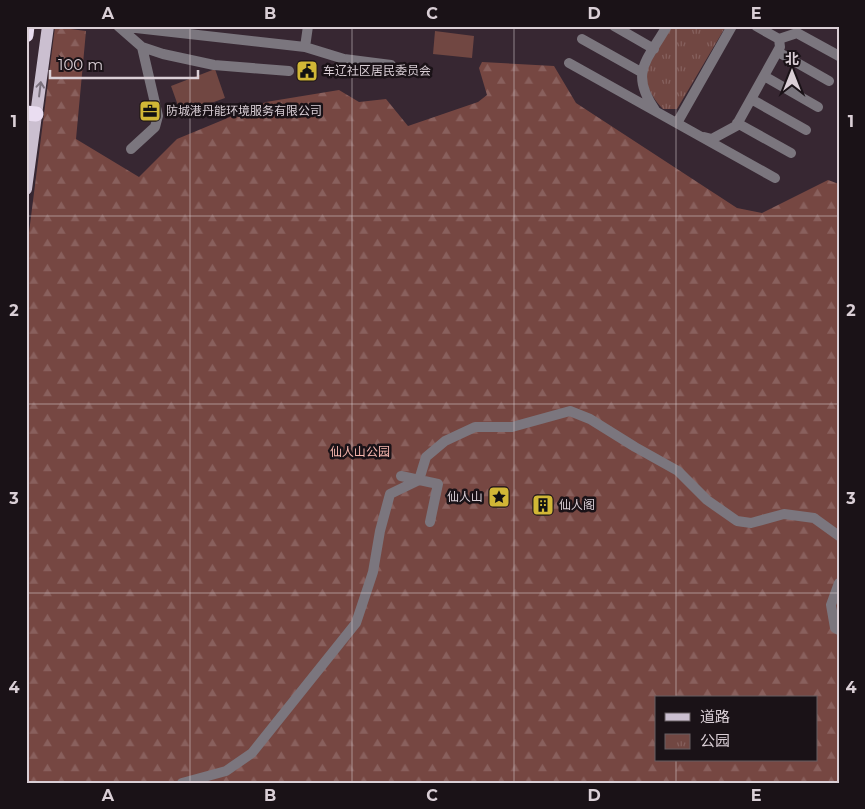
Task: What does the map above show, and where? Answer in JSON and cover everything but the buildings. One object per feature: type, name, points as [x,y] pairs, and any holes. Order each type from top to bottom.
[{"type":"highway","points":[[26,35],[27,26]]},
{"type":"main road","points":[[26,189],[31,113],[48,26]]},
{"type":"lane","points":[[118,26],[305,47],[344,59],[391,65]]},
{"type":"lane","points":[[118,26],[142,47],[163,54],[214,65],[289,71]]},
{"type":"lane","points":[[305,47],[308,26]]},
{"type":"lane","points":[[614,26],[654,49]]},
{"type":"lane","points":[[656,112],[641,86],[641,72],[667,26]]},
{"type":"lane","points":[[677,124],[732,26]]},
{"type":"lane","points":[[756,26],[779,39]]},
{"type":"lane","points":[[779,39],[797,32],[839,56]]},
{"type":"lane","points":[[582,39],[641,72]]},
{"type":"lane","points":[[700,136],[712,139],[737,123],[778,52],[780,47],[779,39]]},
{"type":"lane","points":[[131,149],[155,127],[158,116],[142,47]]},
{"type":"lane","points":[[778,52],[829,81]]},
{"type":"lane","points":[[570,63],[775,178]]},
{"type":"lane","points":[[764,76],[818,107]]},
{"type":"lane","points":[[751,99],[806,130]]},
{"type":"lane","points":[[737,123],[791,153]]},
{"type":"lane","points":[[182,783],[226,771],[252,753],[356,623],[373,572],[380,531],[390,494],[419,480],[426,457],[445,441],[476,427],[512,427],[570,411],[590,418],[635,448],[672,467],[707,500],[737,521],[751,523],[784,514],[814,518],[839,536]]},
{"type":"lane","points":[[401,476],[438,484],[430,522]]},
{"type":"lane","points":[[839,583],[831,605],[835,628],[839,630]]},
{"type":"green space","points":[[672,26],[726,26],[677,109],[663,109],[653,97],[648,86],[647,77],[652,58]]},
{"type":"green space","name":"仙人山公园","points":[[55,27],[86,31],[76,139],[139,177],[177,139],[266,102],[339,90],[359,102],[386,99],[408,126],[478,102],[487,95],[479,68],[482,62],[554,66],[576,103],[737,208],[762,213],[828,180],[839,184],[839,783],[26,783],[26,256]]},
{"type":"green space","points":[[435,31],[474,36],[472,58],[433,54]]},
{"type":"green space","points":[[215,69],[225,98],[181,114],[171,86]]},
{"type":"place","name":"车辽社区居民委员会","points":[[307,71]]},
{"type":"place","name":"防城港丹能环境服务有限公司","points":[[150,111]]},
{"type":"place","name":"仙人山","points":[[499,497]]},
{"type":"place","name":"仙人阁","points":[[543,505]]}]
